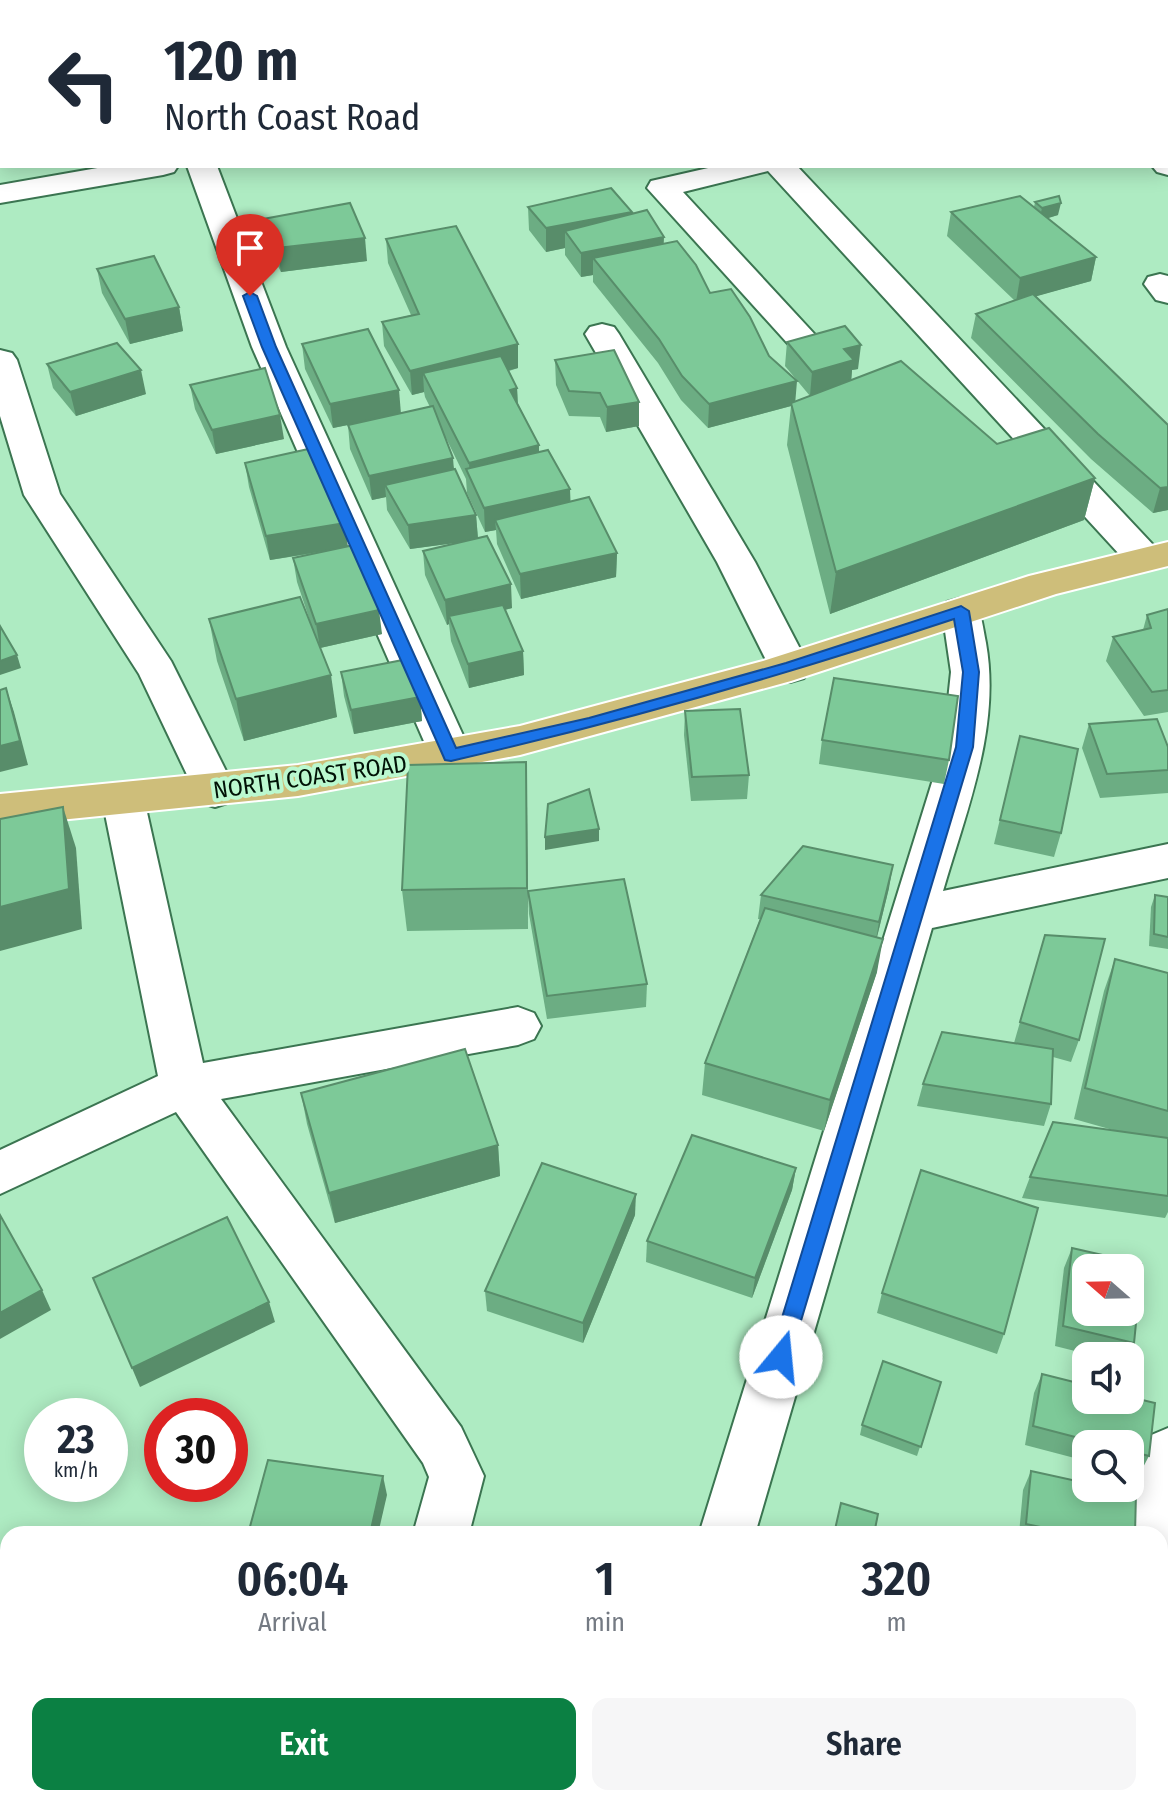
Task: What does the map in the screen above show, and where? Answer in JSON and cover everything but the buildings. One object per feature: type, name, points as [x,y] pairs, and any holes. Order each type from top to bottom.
[{"type":"main road","name":"NORTH COAST ROAD","points":[[0,810],[278,786],[451,755],[589,724],[790,668],[961,611],[1156,556]]},
{"type":"street","points":[[0,194],[151,168]]},
{"type":"street","points":[[203,168],[269,347],[451,755]]},
{"type":"street","points":[[748,168],[662,188],[802,339]]},
{"type":"street","points":[[782,168],[1156,556]]},
{"type":"street","points":[[602,334],[736,562],[790,668]]},
{"type":"street","points":[[0,360],[42,495],[157,671],[215,791]]},
{"type":"street","points":[[729,1526],[964,747],[971,672],[961,611]]},
{"type":"street","points":[[123,799],[184,1086],[442,1445],[457,1476],[443,1526]]},
{"type":"street","points":[[915,914],[1168,861]]},
{"type":"street","points":[[0,1173],[184,1086],[518,1026]]},
{"type":"street","points":[[1156,1526],[1168,1454]]},
{"type":"route","points":[[250,296],[269,347],[451,755],[589,724],[790,668],[961,611],[971,672],[964,747],[781,1357]]}]
